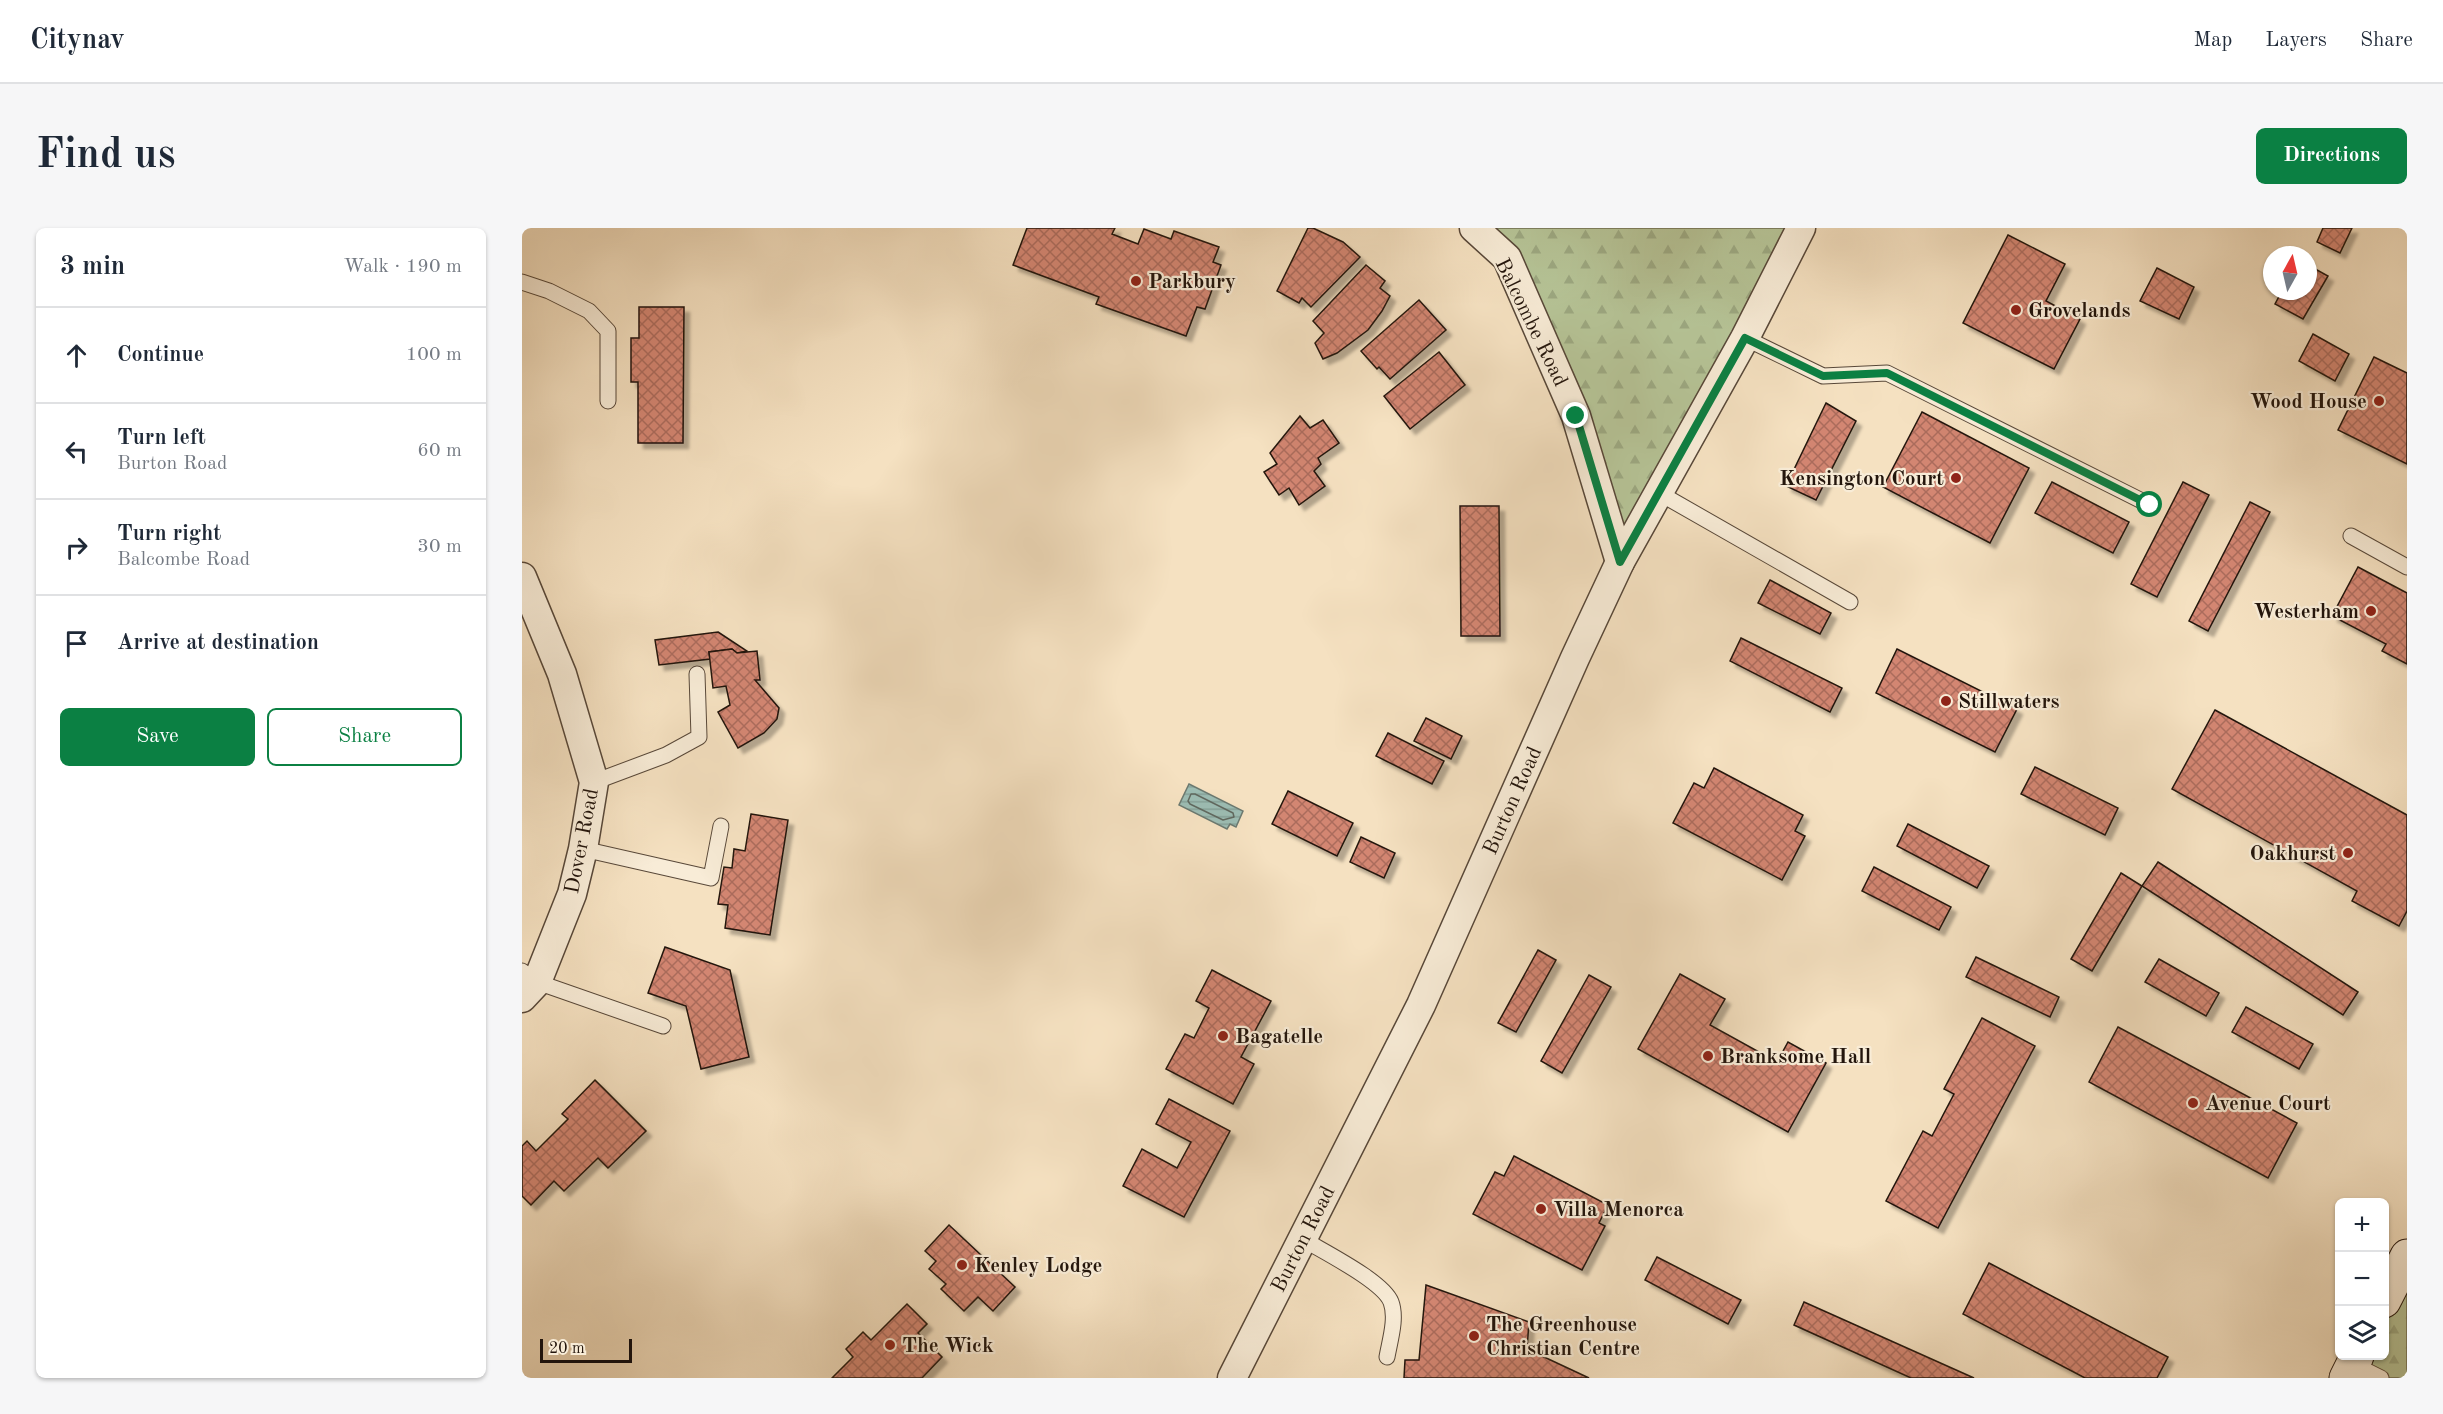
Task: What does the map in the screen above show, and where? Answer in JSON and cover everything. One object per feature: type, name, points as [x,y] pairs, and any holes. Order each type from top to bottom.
[{"type":"main road","points":[[2389,1293],[2407,1256]]},
{"type":"street","name":"Balcombe Road","points":[[1474,228],[1507,258],[1576,416],[1620,562]]},
{"type":"street","name":"Burton Road","points":[[1232,1378],[1420,1005],[1620,562],[1745,338],[1801,228]]},
{"type":"street","name":"Dover Road","points":[[522,577],[562,674],[594,782],[583,849],[572,894],[527,984]]},
{"type":"lane","points":[[522,282],[549,291],[589,311],[608,331],[608,401]]},
{"type":"lane","points":[[1745,338],[1823,376],[1887,373],[2150,505]]},
{"type":"lane","points":[[1659,493],[1850,602]]},
{"type":"lane","points":[[2351,536],[2407,567]]},
{"type":"lane","points":[[594,782],[666,755],[699,737],[697,674]]},
{"type":"lane","points":[[583,849],[711,878],[721,826]]},
{"type":"lane","points":[[527,984],[663,1026]]},
{"type":"lane","points":[[1301,1238],[1379,1285],[1391,1301],[1393,1319],[1387,1357]]},
{"type":"green space","points":[[1475,228],[1801,228],[1620,562],[1576,416]]},
{"type":"green space","points":[[2407,1256],[2407,1378],[2346,1378],[2355,1360],[2389,1360],[2389,1293]]},
{"type":"water","points":[[1189,784],[1243,811],[1236,827],[1230,824],[1227,829],[1179,805]]},
{"type":"building","name":"Parkbury","points":[[1027,228],[1115,228],[1112,234],[1138,244],[1144,229],[1171,239],[1174,231],[1219,247],[1213,262],[1221,265],[1205,309],[1197,307],[1186,336],[1096,304],[1099,297],[1013,265]]},
{"type":"building","points":[[1308,228],[1313,228],[1343,242],[1360,257],[1311,307],[1302,298],[1299,303],[1277,291]]},
{"type":"building","points":[[2323,228],[2352,228],[2340,253],[2317,242]]},
{"type":"building","name":"Grovelands","points":[[2008,235],[2065,264],[2046,301],[2080,319],[2054,369],[1963,323]]},
{"type":"building","points":[[1366,265],[1385,281],[1380,288],[1390,296],[1368,330],[1337,353],[1323,359],[1315,343],[1324,333],[1313,321]]},
{"type":"building","points":[[2157,268],[2194,287],[2179,319],[2140,301]]},
{"type":"building","points":[[2317,270],[2328,276],[2317,295]]},
{"type":"building","points":[[1419,300],[1446,330],[1390,379],[1379,367],[1377,369],[1361,351]]},
{"type":"building","points":[[2277,300],[2314,300],[2303,319],[2275,304]]},
{"type":"building","points":[[639,307],[684,307],[683,443],[638,443],[638,382],[631,382],[631,338],[639,338]]},
{"type":"building","points":[[2313,334],[2349,354],[2335,381],[2299,361]]},
{"type":"building","points":[[1439,352],[1465,385],[1410,429],[1384,396]]},
{"type":"building","name":"Wood House","points":[[2374,357],[2407,373],[2407,464],[2338,430]]},
{"type":"building","points":[[1826,403],[1856,421],[1816,500],[1786,486]]},
{"type":"building","name":"Kensington Court","points":[[1922,412],[2029,468],[1990,543],[1883,487]]},
{"type":"building","points":[[1300,416],[1310,428],[1323,420],[1339,443],[1318,458],[1321,464],[1314,471],[1325,486],[1299,505],[1289,488],[1279,495],[1264,472],[1277,464],[1270,453]]},
{"type":"building","points":[[2052,482],[2129,522],[2113,553],[2035,513]]},
{"type":"building","points":[[2183,482],[2209,495],[2157,597],[2131,584]]},
{"type":"building","points":[[2250,502],[2270,512],[2208,631],[2189,621]]},
{"type":"building","points":[[1460,506],[1499,506],[1500,636],[1461,636]]},
{"type":"building","name":"Westerham","points":[[2358,567],[2407,593],[2407,664],[2382,651],[2386,644],[2332,616]]},
{"type":"building","points":[[1770,580],[1831,613],[1820,634],[1758,603]]},
{"type":"building","points":[[718,632],[747,651],[737,653],[732,649],[709,652],[710,659],[659,665],[655,640]]},
{"type":"building","points":[[1741,638],[1842,688],[1830,712],[1730,661]]},
{"type":"building","points":[[732,649],[737,653],[757,651],[760,680],[755,680],[779,708],[777,719],[764,733],[738,748],[718,712],[730,705],[726,686],[713,688],[709,652]]},
{"type":"building","name":"Stillwaters","points":[[1897,649],[2017,709],[1995,752],[1876,693]]},
{"type":"building","name":"Oakhurst","points":[[2215,710],[2407,815],[2407,911],[2399,926],[2352,901],[2357,891],[2172,789]]},
{"type":"building","points":[[1426,718],[1462,736],[1451,759],[1414,741]]},
{"type":"building","points":[[1388,733],[1444,761],[1432,784],[1376,756]]},
{"type":"building","points":[[2035,767],[2118,808],[2105,835],[2021,794]]},
{"type":"building","points":[[1714,768],[1803,815],[1795,831],[1805,836],[1782,880],[1673,823],[1694,783],[1704,788]]},
{"type":"building","points":[[1288,791],[1353,823],[1337,856],[1272,824]]},
{"type":"building","points":[[751,814],[788,820],[770,935],[725,928],[728,905],[718,904],[724,867],[732,868],[734,849],[745,851]]},
{"type":"building","points":[[1908,824],[1989,866],[1977,888],[1897,846]]},
{"type":"building","points":[[1361,837],[1395,853],[1384,878],[1350,862]]},
{"type":"building","points":[[2158,862],[2358,992],[2343,1015],[2142,886]]},
{"type":"building","points":[[1874,867],[1951,907],[1939,930],[1862,891]]},
{"type":"building","points":[[2121,873],[2142,886],[2092,971],[2071,959]]},
{"type":"building","points":[[665,947],[730,970],[749,1057],[701,1069],[686,1006],[648,993]]},
{"type":"building","points":[[1538,950],[1556,960],[1516,1032],[1498,1023]]},
{"type":"building","points":[[1976,957],[2059,997],[2050,1017],[1966,977]]},
{"type":"building","points":[[2159,959],[2219,993],[2206,1016],[2145,982]]},
{"type":"building","name":"Bagatelle","points":[[1212,970],[1271,1001],[1241,1057],[1254,1064],[1233,1104],[1166,1069],[1185,1034],[1194,1038],[1209,1008],[1196,1001]]},
{"type":"building","name":"Branksome Hall","points":[[1680,974],[1725,999],[1710,1025],[1777,1062],[1788,1042],[1826,1063],[1788,1132],[1638,1049]]},
{"type":"building","points":[[1589,975],[1611,987],[1562,1073],[1541,1061]]},
{"type":"building","points":[[2246,1007],[2313,1044],[2299,1069],[2232,1032]]},
{"type":"building","points":[[1982,1018],[2035,1046],[1938,1228],[1886,1201],[1923,1131],[1932,1136],[1954,1094],[1944,1089]]},
{"type":"building","name":"Avenue Court","points":[[2118,1027],[2297,1123],[2268,1178],[2089,1082]]},
{"type":"building","points":[[595,1080],[646,1131],[608,1168],[598,1158],[564,1191],[554,1181],[531,1205],[522,1196],[522,1146],[527,1141],[536,1151],[568,1119],[562,1114]]},
{"type":"building","points":[[1169,1099],[1230,1131],[1184,1217],[1123,1186],[1142,1149],[1177,1168],[1191,1142],[1156,1124]]},
{"type":"building","name":"Villa Menorca","points":[[1514,1156],[1608,1205],[1599,1223],[1605,1226],[1582,1270],[1473,1214],[1495,1172],[1504,1176]]},
{"type":"building","name":"Kenley Lodge","points":[[949,1225],[1015,1287],[993,1311],[978,1297],[964,1311],[941,1289],[946,1284],[929,1269],[936,1261],[925,1251]]},
{"type":"building","points":[[1657,1257],[1741,1300],[1728,1324],[1645,1280]]},
{"type":"building","points":[[1989,1263],[2168,1357],[2157,1378],[2085,1378],[1963,1314]]},
{"type":"building","name":"The Greenhouse Christian Centre","points":[[1426,1285],[1529,1322],[1527,1349],[1589,1378],[1404,1378],[1405,1360],[1419,1360]]},
{"type":"building","points":[[1804,1302],[1974,1378],[1911,1378],[1794,1325]]},
{"type":"building","name":"The Wick","points":[[907,1304],[927,1324],[918,1333],[942,1357],[922,1378],[832,1378],[853,1357],[846,1349],[863,1332],[871,1340]]},
{"type":"place","name":"Parkbury","points":[[1136,281]]},
{"type":"place","name":"Grovelands","points":[[2016,310]]},
{"type":"place","name":"Wood House","points":[[2379,401]]},
{"type":"place","name":"Kensington Court","points":[[1956,478]]},
{"type":"place","name":"Westerham","points":[[2371,611]]},
{"type":"place","name":"Stillwaters","points":[[1946,701]]},
{"type":"place","name":"Oakhurst","points":[[2348,853]]},
{"type":"place","name":"Bagatelle","points":[[1223,1036]]},
{"type":"place","name":"Branksome Hall","points":[[1708,1056]]},
{"type":"place","name":"Avenue Court","points":[[2193,1103]]},
{"type":"place","name":"Villa Menorca","points":[[1541,1209]]},
{"type":"place","name":"Kenley Lodge","points":[[962,1265]]},
{"type":"place","name":"The Greenhouse Christian Centre","points":[[1474,1336]]},
{"type":"place","name":"The Wick","points":[[890,1345]]},
{"type":"route","points":[[1576,416],[1620,562],[1745,338],[1823,376],[1887,373],[2150,505]]}]
